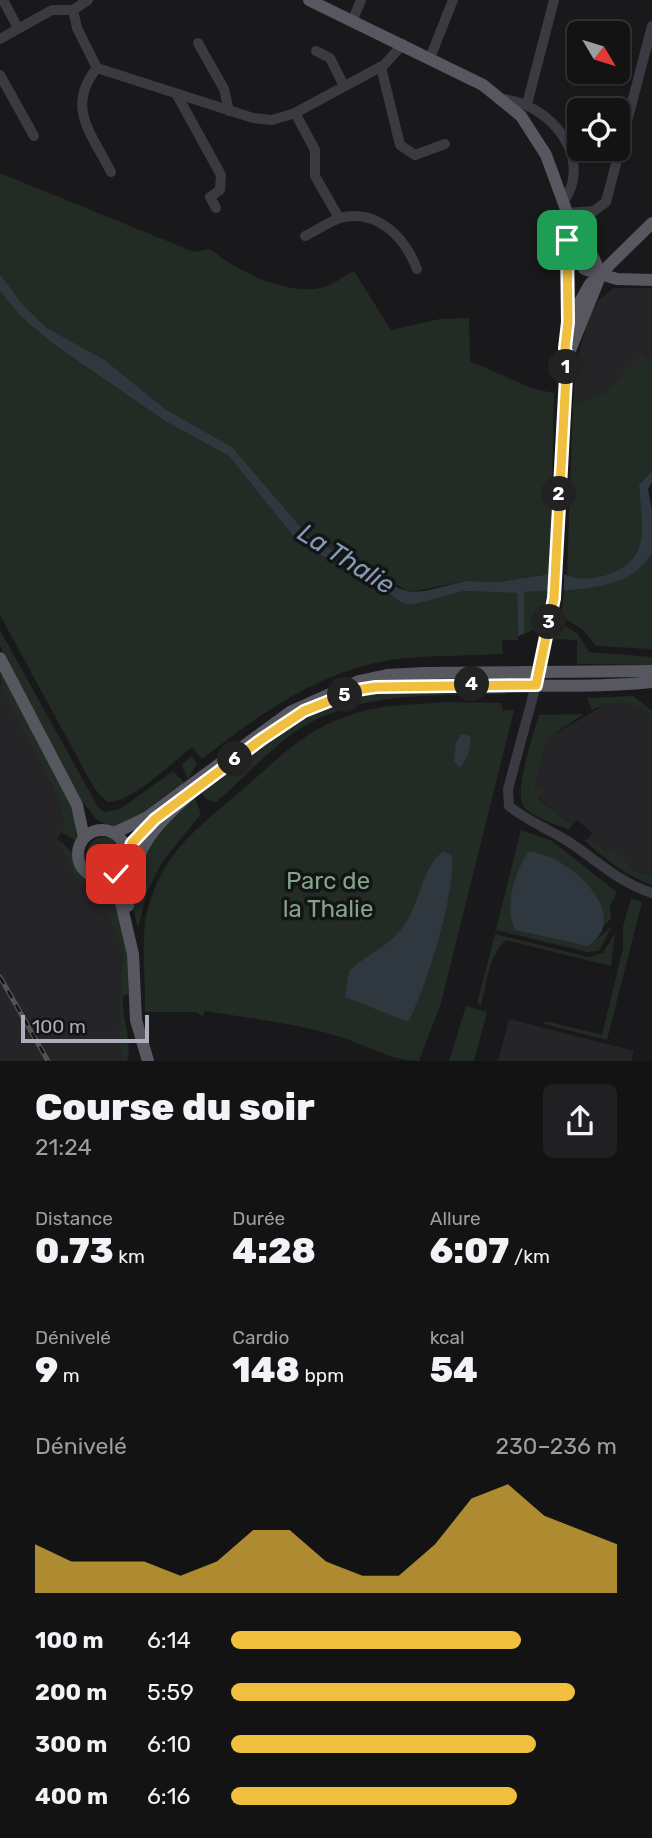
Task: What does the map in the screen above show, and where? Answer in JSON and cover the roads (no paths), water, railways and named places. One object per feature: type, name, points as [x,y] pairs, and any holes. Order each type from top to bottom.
[{"type":"main road","points":[[309,0],[403,44],[503,99],[533,132],[553,171],[567,213],[567,358],[550,617],[537,679]]},
{"type":"main road","points":[[567,213],[579,228],[601,274],[617,279],[652,280]]},
{"type":"main road","points":[[568,322],[590,284],[652,222]]},
{"type":"main road","points":[[567,358],[601,274]]},
{"type":"main road","points":[[0,658],[77,805],[100,830],[114,833],[122,841],[126,852]]},
{"type":"main road","points":[[148,1061],[136,1020],[134,954],[121,903],[120,871],[126,852],[155,819],[304,711],[357,690],[404,684],[652,671]]},
{"type":"main road","points":[[114,833],[146,818],[290,712],[359,681],[402,674],[652,682]]},
{"type":"main road","points":[[126,920],[130,883],[144,843],[162,819],[203,783]]},
{"type":"main road","points":[[77,805],[84,838]]},
{"type":"main road","points":[[100,830],[84,838],[78,849],[79,863],[88,874],[102,879],[121,903]]},
{"type":"main road","points":[[102,879],[120,871]]},
{"type":"street","points":[[3,0],[18,28]]},
{"type":"street","points":[[0,39],[52,10],[73,10],[88,0]]},
{"type":"street","points":[[352,19],[361,0]]},
{"type":"street","points":[[430,58],[453,0]]},
{"type":"street","points":[[527,104],[554,0]]},
{"type":"street","points":[[73,10],[77,29],[97,68],[262,120],[295,113],[391,60],[403,44]]},
{"type":"street","points":[[503,99],[527,104],[557,127],[568,147],[574,186],[567,213],[594,211],[606,202],[652,26]]},
{"type":"street","points":[[198,43],[224,89],[229,111]]},
{"type":"street","points":[[316,51],[330,58],[344,86]]},
{"type":"street","points":[[381,66],[400,145],[415,155],[445,144]]},
{"type":"street","points":[[97,68],[81,94],[81,111],[111,172]]},
{"type":"street","points":[[0,75],[34,136]]},
{"type":"street","points":[[177,94],[221,175],[220,190],[210,197],[216,208]]},
{"type":"street","points":[[295,113],[315,150],[315,176],[339,218]]},
{"type":"street","points":[[305,236],[339,218],[362,217],[388,227],[402,238],[417,269]]},
{"type":"street","points":[[537,679],[508,789],[509,806],[524,819],[572,844],[620,881],[652,893]]},
{"type":"water","name":"La Thalie","points":[[0,274],[22,304],[47,328],[105,360],[165,409],[232,447],[311,539],[377,572],[398,588],[410,592],[425,591],[466,581],[498,582],[550,574],[549,591],[524,592],[524,634],[518,636],[517,593],[464,591],[412,605],[400,602],[363,573],[310,550],[297,541],[229,456],[165,421],[56,346],[20,316],[0,291]]},
{"type":"water","points":[[652,471],[652,482],[648,489],[652,511],[652,553],[644,564],[625,578],[601,586],[564,591],[564,574],[580,578],[607,575],[621,568],[638,551],[642,529],[639,485]]},
{"type":"water","points":[[461,734],[470,736],[470,745],[460,768],[454,761],[456,743]]},
{"type":"water","points":[[444,851],[452,856],[445,915],[431,965],[408,1022],[345,997],[349,971],[397,934],[411,913],[432,863]]},
{"type":"water","points":[[528,852],[543,854],[575,873],[590,887],[600,902],[604,918],[601,933],[588,946],[515,930],[510,910],[512,890]]},
{"type":"railway","points":[[0,977],[48,1061]]},
{"type":"park label","name":"Parc de la Thalie","points":[[328,895]]}]
